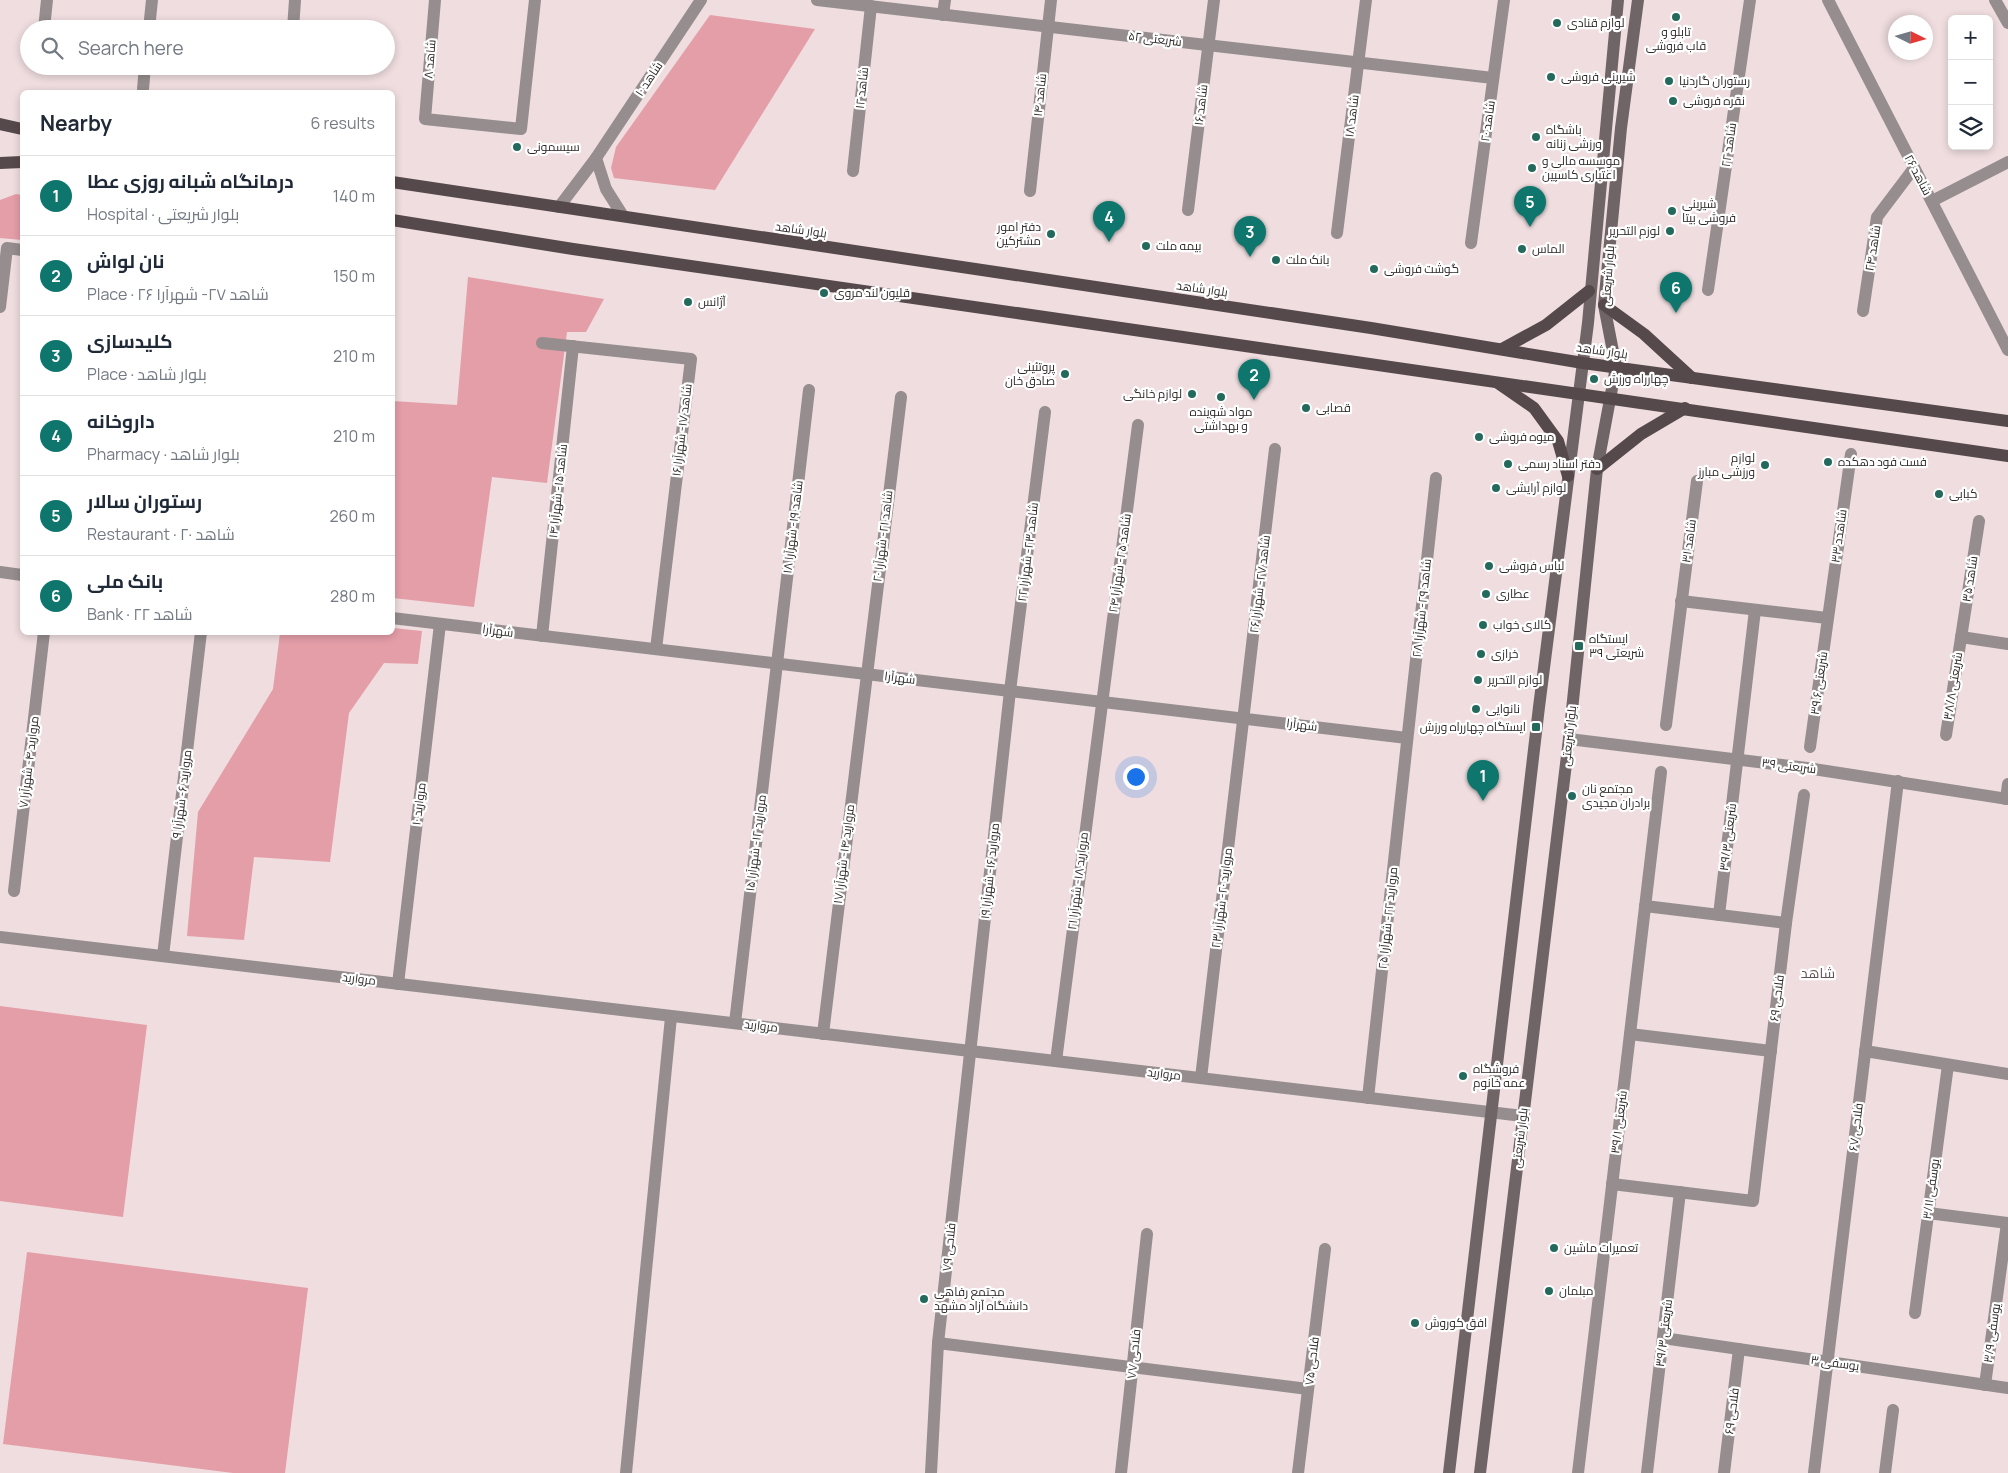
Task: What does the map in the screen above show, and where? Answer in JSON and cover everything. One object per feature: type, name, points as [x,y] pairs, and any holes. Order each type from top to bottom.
[{"type":"main road","name":"بلوار شریعتی","points":[[1449,1473],[1491,1112],[1583,363],[1618,0]]},
{"type":"main road","name":"بلوار شریعتی","points":[[1480,1473],[1569,739],[1597,468],[1616,367],[1604,305],[1621,128],[1638,0]]},
{"type":"main road","points":[[0,124],[20,129]]},
{"type":"main road","points":[[0,163],[20,162]]},
{"type":"main road","name":"بلوار شاهد","points":[[395,182],[623,216],[627,219],[1502,349],[1583,363],[2008,421]]},
{"type":"main road","points":[[395,220],[581,251],[1611,399],[1685,408],[2008,456]]},
{"type":"main road","points":[[1502,349],[1546,325],[1589,291]]},
{"type":"main road","points":[[1604,305],[1644,334],[1692,378]]},
{"type":"main road","points":[[1496,382],[1534,408],[1558,441],[1568,476]]},
{"type":"main road","points":[[1597,468],[1641,434],[1685,408]]},
{"type":"street","points":[[45,20],[47,0]]},
{"type":"street","points":[[150,20],[152,0]]},
{"type":"street","points":[[293,20],[295,0]]},
{"type":"street","name":"شاهد ۸","points":[[434,0],[425,119],[522,129],[535,0]]},
{"type":"street","name":"شاهد ۱۰","points":[[558,207],[596,158],[701,0]]},
{"type":"street","name":"شریعتی ۵۲","points":[[817,0],[1493,78]]},
{"type":"street","points":[[943,15],[945,0]]},
{"type":"street","name":"شاهد ۱۴","points":[[1030,191],[1051,0]]},
{"type":"street","name":"شاهد ۱۶","points":[[1188,210],[1214,0]]},
{"type":"street","name":"شاهد ۱۸","points":[[1337,233],[1366,0]]},
{"type":"street","name":"شاهد ۲۰","points":[[1471,243],[1504,0]]},
{"type":"street","name":"شاهد ۲۲","points":[[1708,290],[1750,0]]},
{"type":"street","name":"شاهد ۲۶","points":[[1828,0],[2008,350]]},
{"type":"street","points":[[1995,0],[2008,23]]},
{"type":"street","name":"شاهد ۱۲","points":[[853,171],[871,6]]},
{"type":"street","points":[[143,90],[144,75]]},
{"type":"street","points":[[596,158],[606,189],[623,216]]},
{"type":"street","points":[[1932,201],[2008,162]]},
{"type":"street","name":"شاهد ۲۴","points":[[1863,311],[1878,217],[1914,168]]},
{"type":"street","points":[[0,306],[7,248],[20,250]]},
{"type":"street","name":"شاهد ۱۷- شهرآرا ۱۶","points":[[542,343],[691,360],[656,649]]},
{"type":"street","name":"شاهد ۱۵- شهرآرا ۱۴","points":[[542,636],[573,346]]},
{"type":"street","name":"شاهد ۱۹- شهرآرا ۱۸","points":[[777,664],[809,390]]},
{"type":"street","name":"شاهد ۲۱- شهرآرا ۲۰","points":[[866,674],[901,397]]},
{"type":"street","name":"شاهد ۲۳- شهرآرا ۲۲","points":[[1010,691],[1045,412]]},
{"type":"street","name":"شاهد ۲۵- شهرآرا ۲۴","points":[[1101,702],[1138,425]]},
{"type":"street","name":"شاهد ۲۷- شهرآرا ۲۶","points":[[1244,718],[1276,449]]},
{"type":"street","name":"شاهدد ۳۳","points":[[1827,618],[1851,454]]},
{"type":"street","name":"شاهد ۲۹- شهرآرا ۲۸","points":[[1407,738],[1436,478]]},
{"type":"street","name":"شاهد ۳۱","points":[[1666,724],[1697,481]]},
{"type":"street","name":"شاهد ۳۵","points":[[1961,637],[1979,521]]},
{"type":"street","points":[[0,572],[20,575]]},
{"type":"street","points":[[1681,601],[1827,618]]},
{"type":"street","name":"شریعتی ۳۹/۳","points":[[1719,915],[1755,610]]},
{"type":"street","name":"شهرآرا","points":[[395,618],[1407,738]]},
{"type":"street","name":"شریعتی ۳۹.۶","points":[[1810,748],[1827,618]]},
{"type":"street","name":"مروارید ۱۰","points":[[398,984],[440,624]]},
{"type":"street","name":"مروارید ۴- شهرآرا ۷","points":[[14,891],[44,635]]},
{"type":"street","name":"مروارید ۶- شهرآرا ۹","points":[[163,956],[201,635]]},
{"type":"street","points":[[1961,637],[2008,644]]},
{"type":"street","name":"شریعتی ۳۸/۸","points":[[1946,735],[1961,637]]},
{"type":"street","name":"مروارید ۱۲- شهرآرا ۱۵","points":[[735,1023],[777,664]]},
{"type":"street","name":"مروارید ۱۴- شهرآرا ۱۷","points":[[823,1034],[866,674]]},
{"type":"street","name":"مروارید ۱۶- شهرآرا ۱۹","points":[[970,1051],[1010,691]]},
{"type":"street","name":"مروارید ۱۸- شهرآرا ۲۱","points":[[1056,1061],[1101,702]]},
{"type":"street","name":"مروارید ۲۰- شهرآرا ۲۳","points":[[1201,1078],[1244,718]]},
{"type":"street","name":"مروارید ۲۲- شهرآرا ۲۵","points":[[1368,1098],[1407,738]]},
{"type":"street","name":"شریعتی ۳۹","points":[[1569,739],[1737,759],[2007,799]]},
{"type":"street","name":"شریعتی ۳۹/۱","points":[[1578,1473],[1661,772]]},
{"type":"street","name":"فلاحی ۶۷","points":[[1814,1473],[1898,782]]},
{"type":"street","points":[[2007,799],[2008,784]]},
{"type":"street","name":"فلاحی ۶۹","points":[[1680,1192],[1754,1201],[1786,923],[1804,795]]},
{"type":"street","points":[[1645,906],[1786,923]]},
{"type":"street","name":"مروارید","points":[[0,937],[1523,1116]]},
{"type":"street","points":[[626,1473],[671,1017]]},
{"type":"street","points":[[1630,1034],[1771,1051]]},
{"type":"street","name":"فلاحی ۷۹","points":[[931,1473],[938,1344],[970,1051]]},
{"type":"street","points":[[1865,1051],[2008,1074]]},
{"type":"street","name":"یوسفی ۳/۱۱","points":[[1915,1313],[1948,1065]]},
{"type":"street","points":[[1612,1184],[1680,1192]]},
{"type":"street","name":"شریعتی ۳۹/۳","points":[[1647,1473],[1680,1192]]},
{"type":"street","points":[[1928,1213],[2007,1223]]},
{"type":"street","name":"یوسفی ۳/۹","points":[[1985,1384],[2007,1223]]},
{"type":"street","name":"فلاحی ۷۷","points":[[1121,1473],[1147,1234]]},
{"type":"street","name":"فلاحی ۷۵","points":[[1298,1473],[1325,1250]]},
{"type":"street","name":"یوسفی ۳","points":[[1663,1338],[2008,1388]]},
{"type":"street","points":[[938,1344],[1308,1388]]},
{"type":"street","name":"فلاحی ۶۹","points":[[1724,1473],[1739,1349]]},
{"type":"street","points":[[1885,1473],[1893,1410]]},
{"type":"shaded area","points":[[710,15],[815,29],[715,190],[614,178],[611,168],[616,147]]},
{"type":"shaded area","points":[[16,194],[20,195],[20,240],[0,238],[0,200]]},
{"type":"shaded area","points":[[468,277],[604,299],[586,332],[567,332],[547,483],[492,477],[474,607],[395,598],[395,401],[457,405]]},
{"type":"shaded area","points":[[395,628],[422,631],[418,664],[384,663],[349,713],[330,862],[254,857],[244,940],[187,936],[198,812],[273,689],[280,635],[395,635]]},
{"type":"shaded area","points":[[0,1006],[147,1025],[123,1217],[0,1201]]},
{"type":"shaded area","points":[[27,1252],[308,1288],[285,1473],[233,1473],[3,1444]]},
{"type":"place","name":"تابلو و قاب فروشی","points":[[1676,17]]},
{"type":"place","name":"لوازم قنادی","points":[[1557,23]]},
{"type":"place","name":"شیرینی فروشی","points":[[1551,77]]},
{"type":"place","name":"رستوران گاردنیا","points":[[1669,81]]},
{"type":"place","name":"نقره فروشی","points":[[1673,101]]},
{"type":"place","name":"باشگاه ورزشی زنانه","points":[[1536,137]]},
{"type":"place","name":"سیسمونی","points":[[517,147]]},
{"type":"place","name":"موسسه مالی و اعتباری کاسپین","points":[[1532,168]]},
{"type":"place","name":"شیرینی فروشی بیتا","points":[[1672,211]]},
{"type":"place","name":"رستوران سالار","points":[[1530,227]]},
{"type":"place","name":"لوزم التحریر","points":[[1670,231]]},
{"type":"place","name":"دفتر امور مشترکین","points":[[1051,234]]},
{"type":"place","name":"داروخانه","points":[[1109,242]]},
{"type":"place","name":"بیمه ملت","points":[[1146,246]]},
{"type":"place","name":"الماس","points":[[1522,249]]},
{"type":"place","name":"کلیدسازی","points":[[1250,257]]},
{"type":"place","name":"بانک ملت","points":[[1276,260]]},
{"type":"place","name":"گوشت فروشی","points":[[1374,269]]},
{"type":"place","name":"قلیون لند مروی","points":[[824,293]]},
{"type":"place","name":"آژانس","points":[[688,302]]},
{"type":"place","name":"بانک ملی","points":[[1676,313]]},
{"type":"place","name":"پروتئینی صادق خان","points":[[1065,374]]},
{"type":"place","name":"چهارراه ورزش","points":[[1594,379]]},
{"type":"place","name":"لوازم خانگی","points":[[1192,394]]},
{"type":"place","name":"مواد شوینده و بهداشتی","points":[[1221,397]]},
{"type":"place","name":"نان لواش","points":[[1254,400]]},
{"type":"place","name":"قصابی","points":[[1306,408]]},
{"type":"place","name":"میوه فروشی","points":[[1479,437]]},
{"type":"place","name":"فست فود دهکده","points":[[1828,462]]},
{"type":"place","name":"دفتر اسناد رسمی","points":[[1508,464]]},
{"type":"place","name":"لوازم ورزشی مبارز","points":[[1765,465]]},
{"type":"place","name":"لوازم آرایشی","points":[[1496,488]]},
{"type":"place","name":"کبابی","points":[[1939,494]]},
{"type":"place","name":"لباس فروشی","points":[[1489,566]]},
{"type":"place","name":"عطاری","points":[[1486,594]]},
{"type":"place","name":"کالای خواب","points":[[1483,625]]},
{"type":"place","name":"ایستگاه شریعتی ۳۹","points":[[1579,646]]},
{"type":"place","name":"خرازی","points":[[1481,654]]},
{"type":"place","name":"لوازم التحریر","points":[[1478,680]]},
{"type":"place","name":"نانوایی","points":[[1476,709]]},
{"type":"place","name":"ایستگاه چهارراه ورزش","points":[[1536,727]]},
{"type":"place","name":"مجتمع نان برادران مجیدی","points":[[1572,796]]},
{"type":"place","name":"درمانگاه شبانه روزی عطا","points":[[1483,801]]},
{"type":"place","name":"فروشگاه عمه خانوم","points":[[1463,1076]]},
{"type":"place","name":"تعمیرات ماشین","points":[[1554,1248]]},
{"type":"place","name":"مبلمان","points":[[1549,1291]]},
{"type":"place","name":"مجتمع رفاهی دانشگاه آزاد مشهد","points":[[924,1299]]},
{"type":"place","name":"افق کوروش","points":[[1415,1323]]},
{"type":"district","name":"شاهد","points":[[1818,973]]}]
